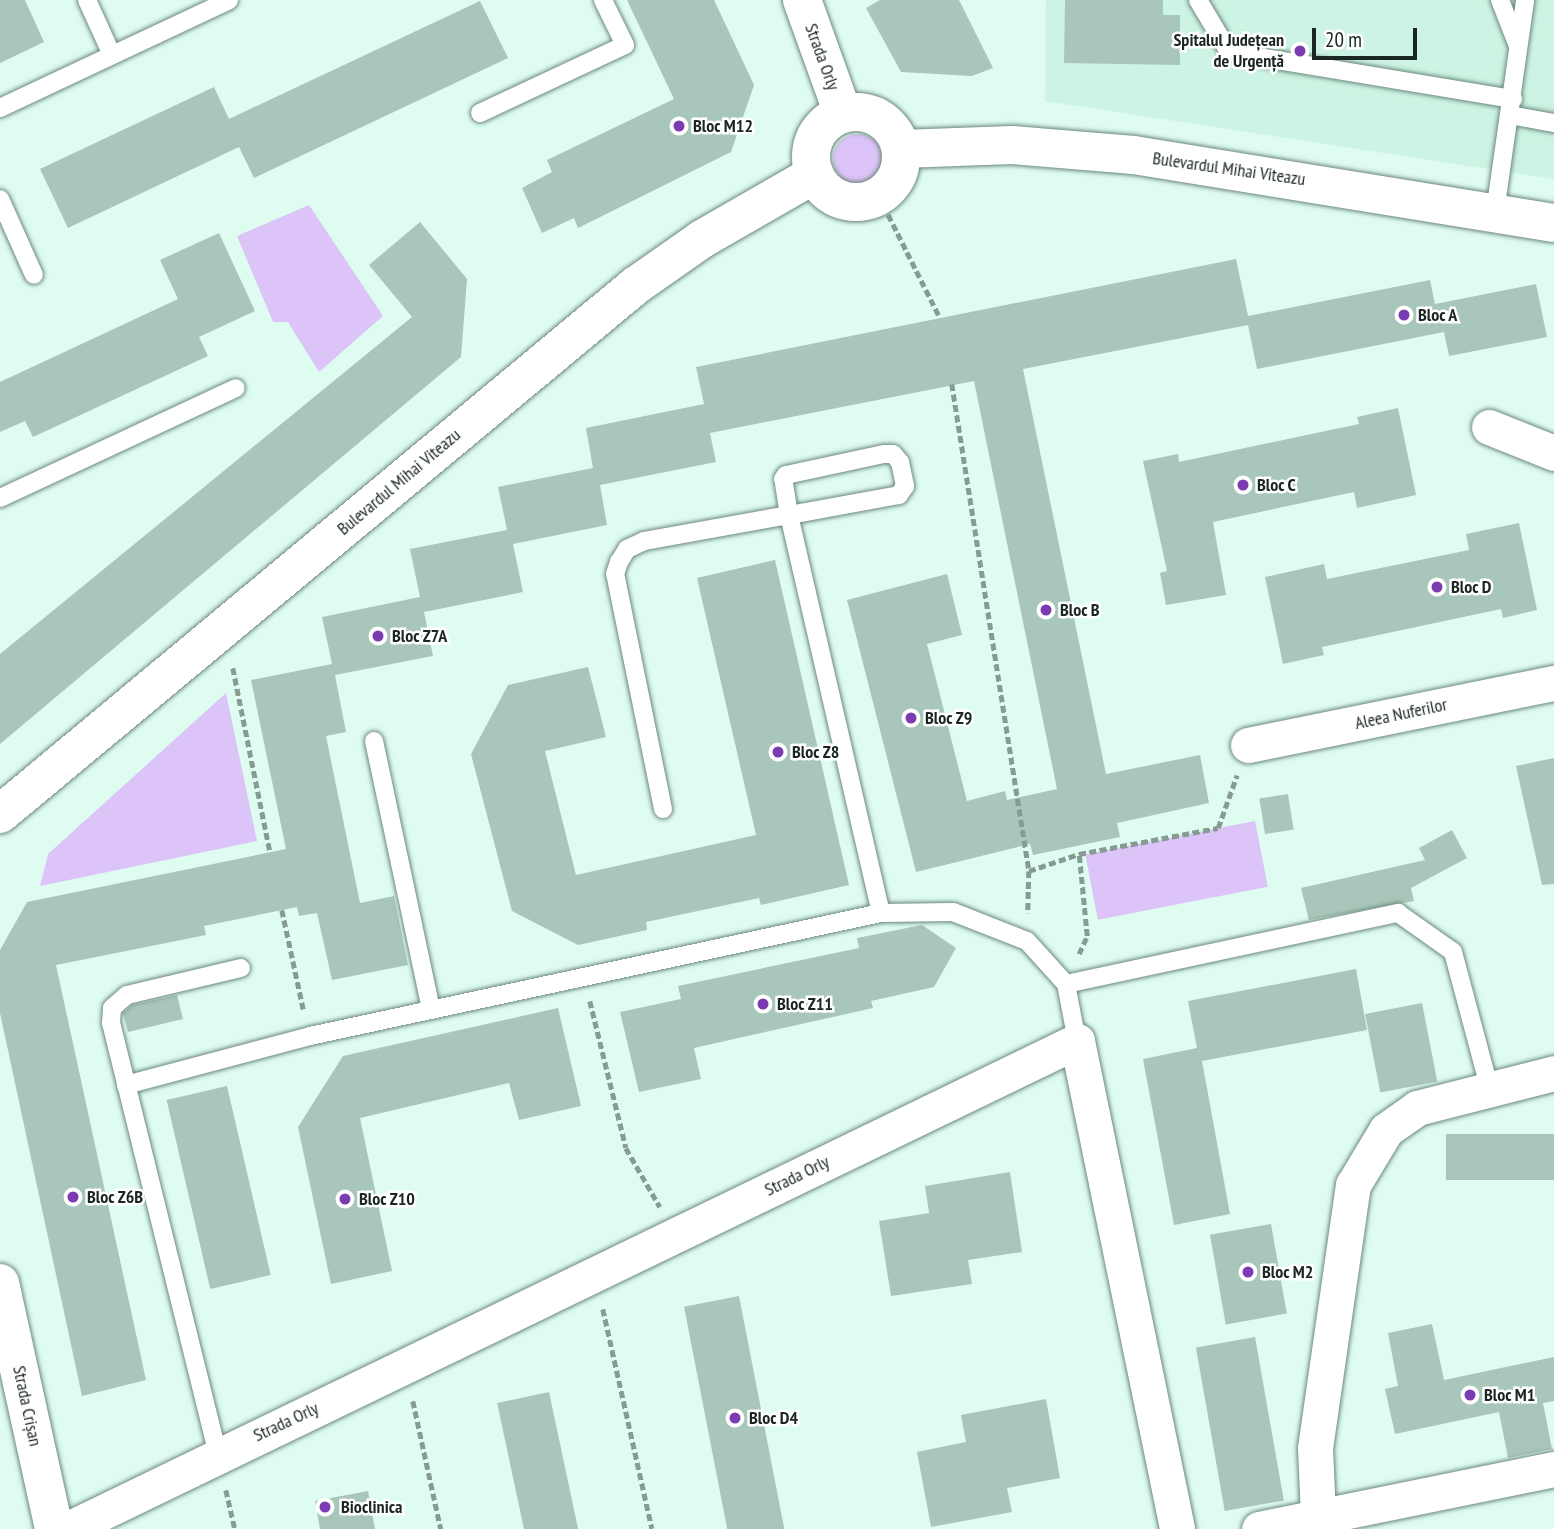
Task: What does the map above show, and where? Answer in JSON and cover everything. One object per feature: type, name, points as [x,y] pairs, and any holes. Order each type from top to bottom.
[{"type":"main road","name":"Strada Orly","points":[[802,0],[843,114]]},
{"type":"main road","points":[[855,112],[880,118],[901,149],[900,168],[892,184],[879,196],[849,201],[822,187],[814,174],[816,138],[843,114],[855,112]]},
{"type":"main road","name":"Bulevardul Mihai Viteazu","points":[[901,149],[986,145],[1134,155],[1554,223]]},
{"type":"main road","name":"Bulevardul Mihai Viteazu","points":[[0,814],[635,286],[702,239],[814,174]]},
{"type":"main road","name":"Strada Crișan","points":[[0,1283],[54,1529]]},
{"type":"street","points":[[1489,427],[1554,453]]},
{"type":"street","name":"Aleea Nuferilor","points":[[1248,746],[1554,683]]},
{"type":"street","points":[[1077,1041],[1177,1529]]},
{"type":"street","name":"Strada Orly","points":[[68,1529],[1077,1041]]},
{"type":"street","points":[[1318,1516],[1315,1448],[1353,1185],[1386,1130],[1417,1108],[1554,1073]]},
{"type":"street","points":[[1259,1529],[1554,1469]]},
{"type":"lane","points":[[87,0],[112,55]]},
{"type":"lane","points":[[0,108],[229,0]]},
{"type":"lane","points":[[480,113],[625,46],[603,0]]},
{"type":"lane","points":[[1199,0],[1229,52],[1511,107],[1554,122]]},
{"type":"lane","points":[[1500,0],[1519,47]]},
{"type":"lane","points":[[1495,212],[1525,0]]},
{"type":"lane","points":[[0,199],[34,275]]},
{"type":"lane","points":[[0,498],[236,388]]},
{"type":"lane","points":[[663,809],[615,574],[626,549],[644,541],[789,515],[899,495],[905,486],[900,462],[893,454],[786,475],[789,515],[881,913]]},
{"type":"lane","points":[[374,741],[431,1010]]},
{"type":"lane","points":[[126,1085],[310,1036],[881,913],[953,912],[1027,941],[1066,984],[1077,1041]]},
{"type":"lane","points":[[1066,984],[1398,913],[1453,953],[1490,1090]]},
{"type":"lane","points":[[218,1455],[111,1023],[112,1008],[119,1000],[241,968]]},
{"type":"path","points":[[879,196],[940,318]]},
{"type":"path","points":[[952,384],[1029,871],[1027,941]]},
{"type":"path","points":[[225,626],[271,852]]},
{"type":"path","points":[[1029,871],[1079,855],[1218,828],[1248,746]]},
{"type":"path","points":[[1066,984],[1087,936],[1079,855]]},
{"type":"path","points":[[282,910],[310,1036]]},
{"type":"path","points":[[583,977],[626,1148],[676,1235]]},
{"type":"path","points":[[595,1274],[652,1529]]},
{"type":"path","points":[[406,1366],[441,1529]]},
{"type":"shaded area","name":"Spitalul Județean de Urgență","points":[[1046,0],[1554,0],[1554,179],[1045,101]]},
{"type":"shaded area","points":[[858,134],[876,141],[883,159],[876,177],[858,184],[840,177],[833,159],[840,141]]},
{"type":"shaded area","points":[[309,205],[383,316],[319,372],[288,322],[273,322],[237,236]]},
{"type":"shaded area","points":[[226,693],[257,841],[40,886],[48,854]]},
{"type":"shaded area","points":[[1255,821],[1268,887],[1098,920],[1085,854]]},
{"type":"building","points":[[0,0],[25,0],[44,42],[0,63]]},
{"type":"building","name":"Bloc M12","points":[[627,0],[714,0],[754,85],[731,152],[578,228],[574,218],[542,233],[522,188],[552,172],[547,160],[674,99]]},
{"type":"building","points":[[880,0],[959,0],[993,68],[972,76],[901,72],[866,8]]},
{"type":"building","points":[[1065,0],[1163,0],[1163,15],[1180,15],[1180,65],[1064,63]]},
{"type":"building","points":[[480,1],[508,58],[254,178],[239,147],[68,228],[40,169],[214,87],[229,119]]},
{"type":"building","points":[[420,222],[467,279],[461,357],[0,744],[0,654],[412,317],[369,265]]},
{"type":"building","points":[[219,233],[255,311],[199,337],[208,356],[33,437],[25,421],[0,432],[0,382],[178,299],[160,260]]},
{"type":"building","points":[[1236,259],[1248,316],[1430,280],[1435,304],[1536,284],[1547,337],[1449,356],[1444,332],[1257,369],[1248,325],[1023,369],[1106,774],[1200,755],[1209,803],[1117,823],[1120,837],[1033,855],[1030,844],[916,872],[847,600],[947,574],[962,635],[927,644],[967,801],[1005,791],[1007,800],[1057,789],[974,381],[710,433],[716,462],[600,485],[607,525],[513,544],[523,592],[424,612],[433,656],[335,675],[346,732],[326,736],[360,903],[394,896],[408,965],[332,980],[317,913],[299,916],[297,907],[204,926],[206,935],[56,965],[146,1380],[82,1396],[0,1013],[0,950],[27,902],[286,849],[251,680],[332,664],[322,617],[420,597],[410,549],[507,530],[498,487],[593,468],[586,428],[704,404],[696,367]]},
{"type":"building","name":"Bloc C","points":[[1398,408],[1416,495],[1357,508],[1354,492],[1213,522],[1226,595],[1166,605],[1160,573],[1167,571],[1143,461],[1178,454],[1179,462],[1359,424],[1357,417]]},
{"type":"building","name":"Bloc D","points":[[1519,523],[1537,610],[1503,618],[1501,609],[1322,647],[1324,655],[1283,664],[1265,577],[1324,564],[1327,579],[1469,550],[1466,534]]},
{"type":"building","name":"Bloc Z8","points":[[775,560],[849,885],[761,905],[759,898],[646,922],[647,930],[578,945],[512,911],[471,754],[508,685],[588,667],[606,737],[545,751],[576,875],[756,835],[697,578]]},
{"type":"building","points":[[1554,758],[1554,884],[1542,885],[1516,766]]},
{"type":"building","points":[[1288,794],[1294,830],[1265,834],[1259,799]]},
{"type":"building","points":[[1452,830],[1467,858],[1411,888],[1414,901],[1309,920],[1301,888],[1425,860],[1419,848]]},
{"type":"building","name":"Bloc Z11","points":[[922,925],[956,948],[934,987],[871,1001],[873,1008],[694,1048],[701,1079],[639,1092],[620,1012],[681,999],[678,986],[859,948],[857,938]]},
{"type":"building","points":[[1356,969],[1367,1030],[1202,1061],[1230,1214],[1174,1225],[1143,1059],[1197,1048],[1188,1001]]},
{"type":"building","points":[[177,995],[183,1019],[128,1032],[123,1013],[132,1005]]},
{"type":"building","points":[[1422,1003],[1437,1082],[1380,1093],[1365,1014]]},
{"type":"building","name":"Bloc Z10","points":[[558,1008],[581,1106],[519,1120],[509,1083],[360,1118],[392,1271],[331,1284],[298,1127],[343,1056]]},
{"type":"building","points":[[227,1086],[271,1275],[210,1289],[167,1100]]},
{"type":"building","points":[[1446,1134],[1554,1134],[1554,1180],[1446,1180]]},
{"type":"building","points":[[1010,1172],[1022,1252],[968,1260],[972,1284],[891,1296],[879,1221],[929,1213],[925,1186]]},
{"type":"building","points":[[1271,1224],[1287,1314],[1226,1324],[1210,1235]]},
{"type":"building","name":"Bloc D4","points":[[739,1296],[784,1529],[727,1529],[684,1307]]},
{"type":"building","name":"Bloc M1","points":[[1432,1324],[1444,1380],[1554,1357],[1554,1401],[1543,1403],[1552,1449],[1508,1458],[1499,1412],[1395,1434],[1385,1389],[1398,1386],[1388,1333]]},
{"type":"building","points":[[1255,1337],[1284,1500],[1225,1511],[1196,1347]]},
{"type":"building","points":[[549,1392],[578,1529],[524,1529],[497,1403]]},
{"type":"building","points":[[1046,1399],[1060,1478],[1007,1488],[1012,1512],[931,1527],[917,1452],[966,1442],[961,1415]]},
{"type":"building","points":[[368,1491],[375,1529],[320,1529],[315,1501]]},
{"type":"place","name":"Spitalul Județean de Urgență","points":[[1300,51]]},
{"type":"place","name":"Bloc M12","points":[[679,126]]},
{"type":"place","name":"Bloc A","points":[[1404,315]]},
{"type":"place","name":"Bloc C","points":[[1243,485]]},
{"type":"place","name":"Bloc D","points":[[1437,587]]},
{"type":"place","name":"Bloc B","points":[[1046,610]]},
{"type":"place","name":"Bloc Z7A","points":[[378,636]]},
{"type":"place","name":"Bloc Z9","points":[[911,718]]},
{"type":"place","name":"Bloc Z8","points":[[778,752]]},
{"type":"place","name":"Bloc Z11","points":[[763,1004]]},
{"type":"place","name":"Bloc Z6B","points":[[73,1197]]},
{"type":"place","name":"Bloc Z10","points":[[345,1199]]},
{"type":"place","name":"Bloc M2","points":[[1248,1272]]},
{"type":"place","name":"Bloc M1","points":[[1470,1395]]},
{"type":"place","name":"Bloc D4","points":[[735,1418]]},
{"type":"place","name":"Bioclinica","points":[[325,1507]]}]
